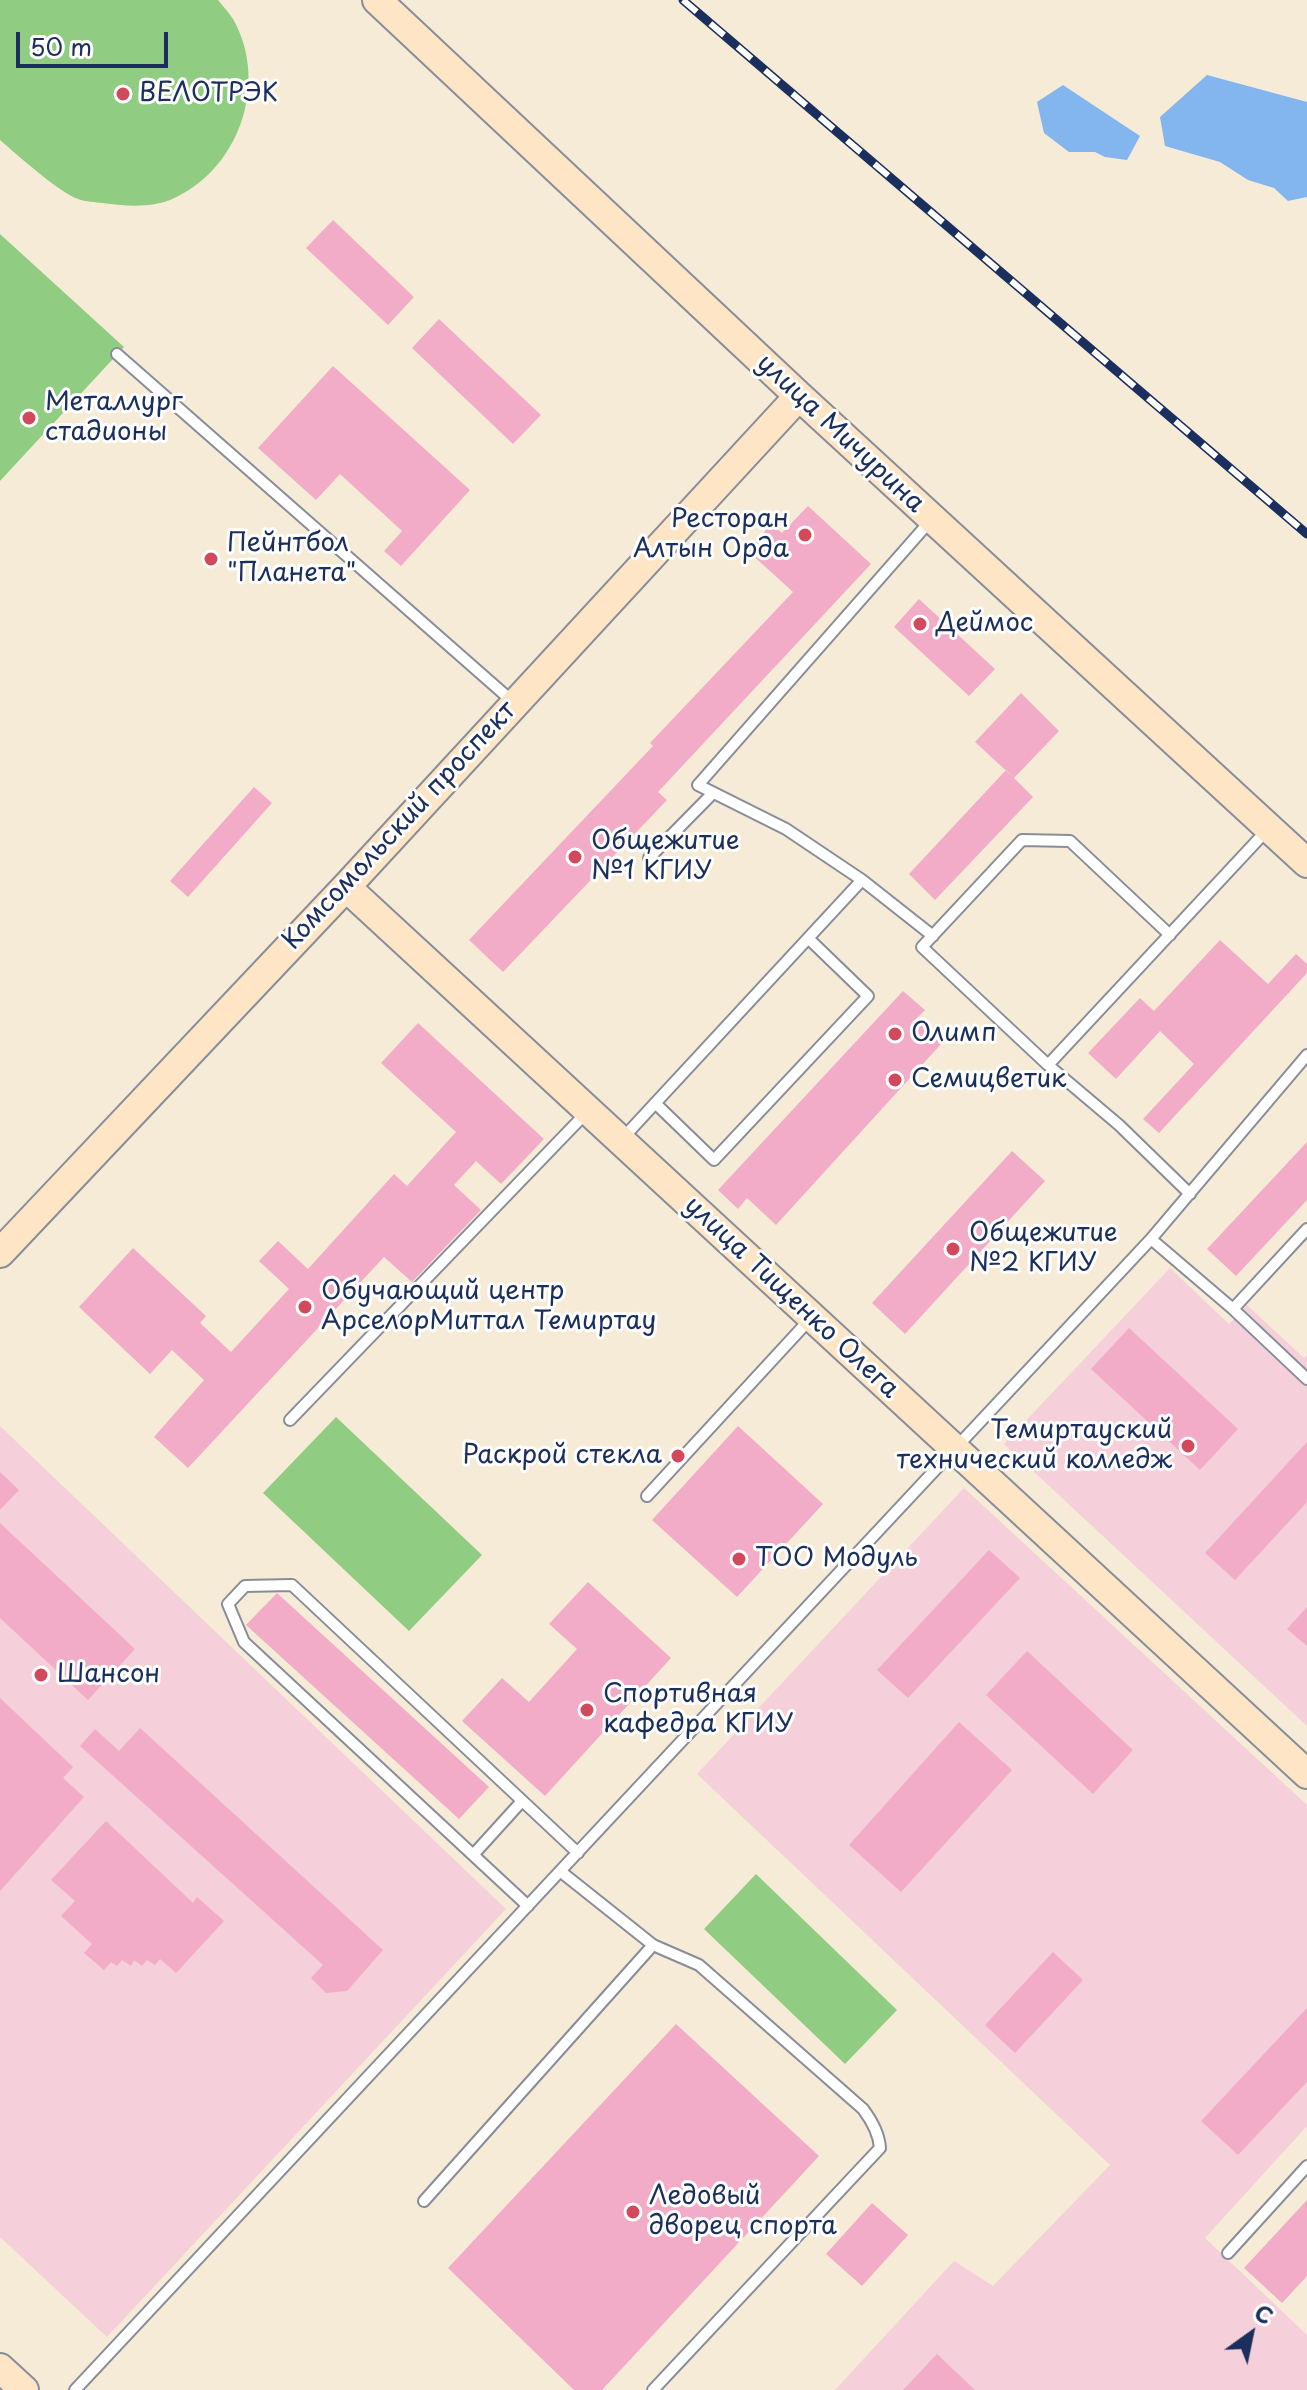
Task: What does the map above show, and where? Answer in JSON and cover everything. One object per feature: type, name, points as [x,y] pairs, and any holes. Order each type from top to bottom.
[{"type":"street","name":"улица Мичурина","points":[[377,0],[799,396],[1307,863]]},
{"type":"street","name":"Комсомольский проспект","points":[[0,1253],[346,887],[513,702],[799,396]]},
{"type":"street","name":"улица Тищенко Олега","points":[[346,887],[1307,1774]]},
{"type":"street","points":[[0,2368],[24,2390]]},
{"type":"lane","points":[[117,354],[513,702]]},
{"type":"lane","points":[[932,519],[698,785],[786,829],[862,880],[933,936]]},
{"type":"lane","points":[[649,858],[713,793]]},
{"type":"lane","points":[[1048,1065],[1269,828]]},
{"type":"lane","points":[[1170,935],[1070,841],[1022,840],[922,947],[1048,1065],[1119,1125],[1190,1194]]},
{"type":"lane","points":[[621,1141],[862,880]]},
{"type":"lane","points":[[655,1103],[714,1160],[868,996],[809,939]]},
{"type":"lane","points":[[75,2390],[1151,1239],[1307,1055]]},
{"type":"lane","points":[[290,1420],[588,1111]]},
{"type":"lane","points":[[1233,1309],[1307,1229]]},
{"type":"lane","points":[[1151,1239],[1233,1309],[1307,1379]]},
{"type":"lane","points":[[647,1496],[812,1317]]},
{"type":"lane","points":[[528,1906],[244,1642],[228,1604],[245,1586],[292,1585],[578,1853]]},
{"type":"lane","points":[[473,1855],[522,1801]]},
{"type":"lane","points":[[560,1871],[653,1945],[699,1965],[863,2109],[876,2129],[880,2148],[653,2390]]},
{"type":"lane","points":[[424,2201],[653,1945]]},
{"type":"lane","points":[[1228,2253],[1307,2166]]},
{"type":"shaded area","points":[[1170,1268],[1229,1324],[1247,1305],[1304,1358],[1307,1355],[1307,1726],[1004,1444]]},
{"type":"shaded area","points":[[0,1426],[506,1909],[107,2337],[0,2237]]},
{"type":"shaded area","points":[[964,1488],[1307,1805],[1307,2126],[1205,2238],[1307,2335],[1307,2390],[835,2390],[954,2261],[993,2286],[1110,2165],[697,1774]]},
{"type":"green space","name":"ВЕЛОТРЭК","points":[[0,0],[218,0],[233,19],[244,44],[248,71],[247,97],[241,123],[230,148],[214,169],[194,187],[162,203],[136,206],[90,202],[60,189],[0,140]]},
{"type":"green space","name":"Металлург стадионы","points":[[0,234],[124,347],[0,481]]},
{"type":"green space","points":[[336,1417],[482,1555],[409,1631],[263,1493]]},
{"type":"green space","points":[[756,1874],[897,2010],[845,2064],[704,1929]]},
{"type":"water","points":[[1207,75],[1307,102],[1307,197],[1288,201],[1274,188],[1248,180],[1220,162],[1165,146],[1160,117]]},
{"type":"water","points":[[1063,85],[1140,136],[1127,160],[1105,157],[1095,152],[1069,152],[1044,133],[1037,102]]},
{"type":"building","points":[[333,220],[414,297],[388,325],[306,248]]},
{"type":"building","points":[[439,319],[541,415],[513,444],[412,348]]},
{"type":"building","points":[[333,366],[470,490],[401,566],[384,551],[402,531],[340,474],[316,500],[258,448]]},
{"type":"building","points":[[808,506],[871,564],[658,792],[667,800],[503,972],[469,940],[653,746],[650,743],[793,592],[748,551],[771,524],[782,533]]},
{"type":"building","points":[[919,599],[995,669],[969,696],[894,627]]},
{"type":"building","points":[[1021,693],[1059,731],[1014,778],[975,742]]},
{"type":"building","points":[[1006,770],[1033,797],[935,900],[909,874]]},
{"type":"building","points":[[254,787],[272,803],[188,897],[170,881]]},
{"type":"building","points":[[1220,940],[1268,984],[1296,954],[1307,964],[1307,973],[1159,1133],[1143,1119],[1194,1064],[1160,1031],[1116,1079],[1088,1053],[1140,998],[1154,1011]]},
{"type":"building","points":[[903,991],[925,1010],[916,1019],[942,1043],[776,1225],[747,1198],[738,1209],[718,1190]]},
{"type":"building","points":[[418,1023],[544,1139],[501,1184],[476,1161],[454,1185],[481,1210],[412,1282],[384,1257],[188,1468],[154,1437],[204,1380],[172,1350],[150,1374],[79,1307],[133,1248],[206,1316],[200,1323],[231,1352],[289,1289],[259,1261],[278,1241],[308,1269],[394,1174],[407,1186],[456,1132],[381,1063]]},
{"type":"building","points":[[1307,1142],[1307,1200],[1236,1276],[1207,1249]]},
{"type":"building","points":[[1012,1151],[1045,1181],[905,1334],[872,1303]]},
{"type":"building","points":[[1129,1328],[1238,1429],[1200,1470],[1091,1369]]},
{"type":"building","points":[[738,1426],[823,1504],[737,1597],[652,1520]]},
{"type":"building","points":[[1307,1442],[1307,1502],[1235,1580],[1205,1553]]},
{"type":"building","points":[[0,1472],[19,1490],[0,1510]]},
{"type":"building","points":[[0,1523],[135,1649],[88,1700],[0,1618]]},
{"type":"building","points":[[989,1550],[1020,1578],[908,1698],[877,1670]]},
{"type":"building","points":[[588,1582],[671,1658],[545,1796],[462,1721],[502,1678],[529,1702],[577,1649],[549,1624]]},
{"type":"building","points":[[277,1593],[489,1787],[459,1819],[246,1625]]},
{"type":"building","points":[[1307,1607],[1307,1646],[1287,1629]]},
{"type":"building","points":[[1027,1651],[1133,1750],[1093,1794],[986,1695]]},
{"type":"building","points":[[0,1698],[73,1767],[63,1778],[84,1797],[0,1891]]},
{"type":"building","points":[[959,1722],[1012,1770],[901,1892],[849,1845]]},
{"type":"building","points":[[140,1728],[383,1950],[347,1991],[326,1993],[311,1978],[323,1965],[80,1746],[95,1729],[119,1751]]},
{"type":"building","points":[[106,1821],[193,1903],[197,1897],[224,1921],[176,1973],[160,1959],[155,1965],[147,1960],[142,1966],[134,1960],[131,1966],[122,1960],[117,1966],[111,1962],[104,1970],[84,1953],[92,1944],[61,1916],[75,1901],[51,1880]]},
{"type":"building","points":[[1053,1952],[1083,1980],[1015,2053],[985,2025]]},
{"type":"building","points":[[1307,2008],[1307,2082],[1238,2155],[1201,2121]]},
{"type":"building","name":"Ледовый дворец спорта","points":[[676,2024],[819,2156],[602,2390],[574,2390],[448,2268]]},
{"type":"building","points":[[1307,2200],[1307,2276],[1282,2303],[1244,2268]]},
{"type":"building","points":[[872,2203],[908,2235],[862,2286],[826,2254]]},
{"type":"building","points":[[937,2354],[975,2390],[903,2390]]},
{"type":"railway","points":[[683,0],[1307,534]]},
{"type":"place","name":"ВЕЛОТРЭК","points":[[123,94]]},
{"type":"place","name":"Металлург стадионы","points":[[29,418]]},
{"type":"place","name":"Ресторан Алтын Орда","points":[[805,535]]},
{"type":"place","name":"Пейнтбол \"Планета\"","points":[[211,559]]},
{"type":"place","name":"Деймос","points":[[920,624]]},
{"type":"place","name":"Общежитие №1 КГИУ","points":[[575,857]]},
{"type":"place","name":"Олимп","points":[[895,1034]]},
{"type":"place","name":"Семицветик","points":[[895,1080]]},
{"type":"place","name":"Общежитие №2 КГИУ","points":[[953,1249]]},
{"type":"place","name":"Обучающий центр АрселорМиттал Темиртау","points":[[305,1307]]},
{"type":"place","name":"Темиртауский технический колледж","points":[[1188,1446]]},
{"type":"place","name":"Раскрой стекла","points":[[678,1456]]},
{"type":"place","name":"ТОО Модуль","points":[[739,1559]]},
{"type":"place","name":"Шансон","points":[[41,1675]]},
{"type":"place","name":"Спортивная кафедра КГИУ","points":[[587,1710]]},
{"type":"place","name":"Ледовый дворец спорта","points":[[633,2212]]}]
